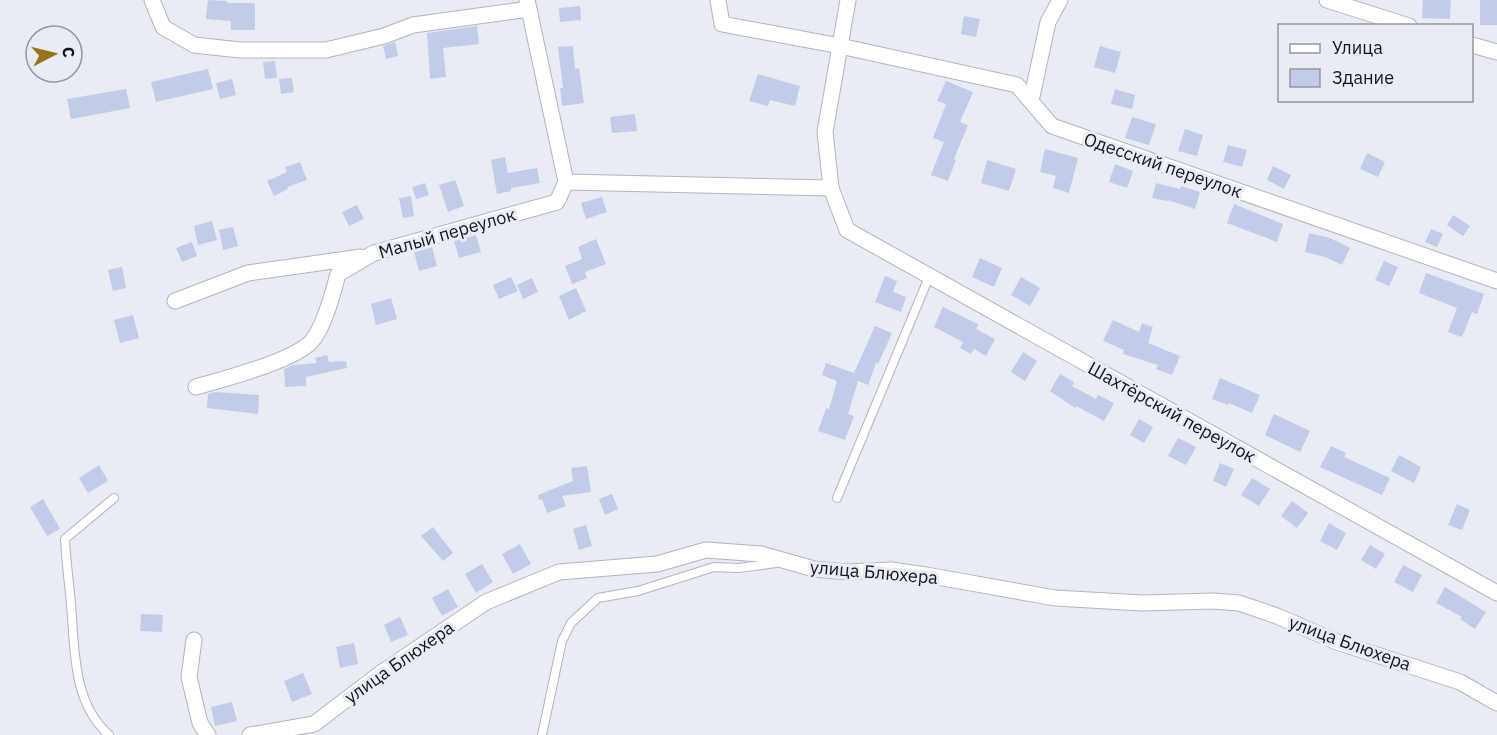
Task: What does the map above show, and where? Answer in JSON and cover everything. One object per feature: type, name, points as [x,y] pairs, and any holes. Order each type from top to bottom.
[{"type":"street","points":[[152,0],[163,27],[194,45],[240,50],[326,50],[384,36],[413,25],[528,4],[566,182],[831,188],[825,132],[848,0]]},
{"type":"street","name":"Одесский переулок","points":[[718,0],[722,24],[840,46],[1017,85],[1052,126],[1497,281]]},
{"type":"street","points":[[1031,101],[1048,22],[1060,0]]},
{"type":"street","points":[[1327,0],[1403,24]]},
{"type":"street","points":[[1473,45],[1497,52]]},
{"type":"street","name":"Малый переулок","points":[[195,387],[243,373],[293,354],[311,341],[328,310],[338,274],[370,256],[557,202],[566,182]]},
{"type":"street","name":"Шахтёрский переулок","points":[[831,188],[847,230],[1497,593]]},
{"type":"street","points":[[176,301],[248,273],[370,256]]},
{"type":"street","name":"улица Блюхера","points":[[313,729],[381,673],[486,602],[559,572],[657,564],[706,550],[761,554],[814,569],[848,573],[891,570],[914,573],[1055,598],[1142,603],[1213,601],[1239,603],[1277,616],[1337,642],[1460,682],[1497,703]]},
{"type":"street","points":[[194,640],[189,677],[200,723],[208,735]]},
{"type":"street","points":[[250,735],[313,729]]},
{"type":"lane","points":[[837,498],[929,277]]},
{"type":"lane","points":[[109,735],[92,714],[82,694],[74,640],[65,539],[114,498]]},
{"type":"lane","points":[[542,735],[562,641],[572,623],[598,598],[638,591],[714,567],[739,568],[786,561]]},
{"type":"building","points":[[208,0],[255,3],[255,30],[231,30],[231,21],[206,19]]},
{"type":"building","points":[[1423,0],[1451,0],[1450,19],[1422,18]]},
{"type":"building","points":[[1480,0],[1497,0],[1497,25],[1480,25]]},
{"type":"building","points":[[580,6],[581,20],[560,22],[559,8]]},
{"type":"building","points":[[964,16],[980,19],[976,37],[961,34]]},
{"type":"building","points":[[477,26],[479,44],[443,48],[446,77],[430,79],[427,33]]},
{"type":"building","points":[[395,42],[398,56],[386,59],[383,46]]},
{"type":"building","points":[[573,46],[575,69],[579,68],[584,103],[562,106],[560,88],[563,88],[558,47]]},
{"type":"building","points":[[1100,46],[1121,52],[1115,73],[1094,67]]},
{"type":"building","points":[[275,61],[277,78],[265,79],[263,62]]},
{"type":"building","points":[[208,69],[213,89],[156,102],[151,82]]},
{"type":"building","points":[[758,74],[800,86],[795,106],[770,100],[768,106],[749,101]]},
{"type":"building","points":[[292,78],[294,92],[281,94],[279,79]]},
{"type":"building","points":[[232,79],[236,95],[220,99],[216,83]]},
{"type":"building","points":[[946,81],[973,92],[960,122],[968,125],[948,181],[931,175],[944,142],[933,138],[946,104],[937,101]]},
{"type":"building","points":[[126,89],[130,108],[71,119],[67,99]]},
{"type":"building","points":[[1115,89],[1135,95],[1132,109],[1111,104]]},
{"type":"building","points":[[635,114],[637,131],[612,133],[610,117]]},
{"type":"building","points":[[1132,117],[1156,124],[1149,145],[1125,138]]},
{"type":"building","points":[[1185,129],[1203,135],[1197,156],[1178,151]]},
{"type":"building","points":[[1228,145],[1247,150],[1242,167],[1223,162]]},
{"type":"building","points":[[1045,149],[1078,158],[1069,193],[1053,188],[1056,176],[1040,172]]},
{"type":"building","points":[[1367,153],[1385,162],[1378,177],[1360,169]]},
{"type":"building","points":[[505,157],[508,173],[537,168],[540,183],[511,188],[511,191],[497,194],[491,160]]},
{"type":"building","points":[[987,160],[1016,169],[1009,191],[981,183]]},
{"type":"building","points":[[300,162],[307,180],[287,187],[288,189],[274,196],[267,181],[287,172],[285,167]]},
{"type":"building","points":[[1115,164],[1133,171],[1127,188],[1109,182]]},
{"type":"building","points":[[1273,166],[1291,175],[1284,189],[1267,180]]},
{"type":"building","points":[[455,180],[464,206],[448,212],[439,185]]},
{"type":"building","points":[[425,183],[429,195],[416,199],[412,187]]},
{"type":"building","points":[[1156,183],[1180,189],[1181,186],[1200,192],[1195,209],[1168,200],[1152,198]]},
{"type":"building","points":[[411,196],[414,216],[403,218],[399,198]]},
{"type":"building","points":[[602,197],[607,212],[586,219],[581,203]]},
{"type":"building","points":[[1234,204],[1283,224],[1277,242],[1227,223]]},
{"type":"building","points":[[357,205],[364,219],[349,226],[342,212]]},
{"type":"building","points":[[1453,215],[1470,226],[1463,236],[1447,225]]},
{"type":"building","points":[[212,221],[217,240],[198,245],[194,226]]},
{"type":"building","points":[[233,227],[238,246],[223,250],[219,230]]},
{"type":"building","points":[[1431,229],[1443,234],[1437,247],[1425,242]]},
{"type":"building","points":[[1309,233],[1330,238],[1350,248],[1342,265],[1325,257],[1305,252]]},
{"type":"building","points":[[476,235],[481,252],[459,258],[454,241]]},
{"type":"building","points":[[596,239],[606,264],[585,272],[587,278],[572,284],[565,266],[582,259],[578,247]]},
{"type":"building","points":[[192,242],[197,256],[182,262],[176,248]]},
{"type":"building","points":[[432,247],[437,266],[419,271],[414,252]]},
{"type":"building","points":[[980,258],[1002,268],[994,287],[972,277]]},
{"type":"building","points":[[1384,261],[1398,267],[1389,286],[1375,280]]},
{"type":"building","points":[[122,267],[126,288],[113,291],[108,270]]},
{"type":"building","points":[[1426,273],[1484,294],[1477,314],[1472,312],[1462,337],[1448,332],[1457,308],[1419,293]]},
{"type":"building","points":[[885,276],[897,281],[893,292],[906,297],[901,312],[875,302]]},
{"type":"building","points":[[511,277],[518,291],[499,299],[493,285]]},
{"type":"building","points":[[1021,277],[1040,288],[1030,306],[1011,295]]},
{"type":"building","points":[[532,278],[538,292],[523,299],[517,285]]},
{"type":"building","points":[[576,288],[586,311],[569,320],[559,296]]},
{"type":"building","points":[[391,298],[397,319],[376,325],[371,304]]},
{"type":"building","points":[[943,307],[978,324],[976,329],[995,339],[986,356],[974,349],[971,354],[960,348],[963,342],[934,327]]},
{"type":"building","points":[[133,315],[139,338],[120,343],[114,320]]},
{"type":"building","points":[[1113,320],[1139,332],[1142,323],[1153,327],[1148,343],[1180,356],[1172,375],[1156,369],[1158,365],[1123,354],[1124,350],[1103,341]]},
{"type":"building","points":[[875,326],[892,333],[878,364],[876,363],[868,385],[858,381],[848,414],[854,416],[845,440],[818,431],[826,408],[829,409],[837,381],[822,375],[826,363],[854,373]]},
{"type":"building","points":[[1023,352],[1037,361],[1025,381],[1011,372]]},
{"type":"building","points":[[327,355],[329,362],[346,361],[347,368],[306,377],[306,386],[285,387],[284,369],[293,365],[317,363],[315,358]]},
{"type":"building","points":[[1060,374],[1074,382],[1072,386],[1096,399],[1098,395],[1114,403],[1104,421],[1076,406],[1075,408],[1050,391]]},
{"type":"building","points":[[1220,378],[1260,395],[1252,413],[1229,403],[1228,405],[1212,399]]},
{"type":"building","points":[[215,392],[259,395],[258,414],[207,408],[208,394]]},
{"type":"building","points":[[1274,414],[1310,431],[1300,452],[1265,435]]},
{"type":"building","points":[[1139,419],[1153,427],[1144,443],[1130,435]]},
{"type":"building","points":[[1178,438],[1196,447],[1186,465],[1168,456]]},
{"type":"building","points":[[1331,446],[1346,453],[1344,457],[1390,478],[1382,495],[1320,467]]},
{"type":"building","points":[[1399,455],[1421,467],[1414,483],[1391,471]]},
{"type":"building","points":[[1220,463],[1234,469],[1226,487],[1213,481]]},
{"type":"building","points":[[99,465],[108,481],[88,493],[79,478]]},
{"type":"building","points":[[587,466],[591,492],[562,496],[566,506],[547,513],[538,495],[573,481],[571,468]]},
{"type":"building","points":[[1252,478],[1270,489],[1259,506],[1241,495]]},
{"type":"building","points":[[612,494],[618,509],[605,515],[599,499]]},
{"type":"building","points":[[43,499],[60,529],[47,536],[30,507]]},
{"type":"building","points":[[1292,501],[1308,513],[1297,528],[1281,516]]},
{"type":"building","points":[[1457,504],[1470,510],[1462,530],[1448,525]]},
{"type":"building","points":[[1329,523],[1346,533],[1337,550],[1320,541]]},
{"type":"building","points":[[586,525],[592,546],[579,550],[573,529]]},
{"type":"building","points":[[433,527],[453,553],[443,561],[421,536]]},
{"type":"building","points":[[520,544],[531,564],[513,574],[502,554]]},
{"type":"building","points":[[1370,545],[1385,554],[1376,569],[1361,560]]},
{"type":"building","points":[[482,564],[493,582],[476,593],[465,574]]},
{"type":"building","points":[[1403,565],[1422,575],[1413,592],[1394,582]]},
{"type":"building","points":[[1445,587],[1486,612],[1475,629],[1460,619],[1462,617],[1436,603]]},
{"type":"building","points":[[448,589],[458,607],[442,616],[432,598]]},
{"type":"building","points":[[141,614],[163,615],[162,632],[140,631]]},
{"type":"building","points":[[400,617],[408,635],[391,642],[384,625]]},
{"type":"building","points":[[354,643],[358,664],[340,668],[336,647]]},
{"type":"building","points":[[303,673],[312,694],[292,702],[284,681]]},
{"type":"building","points":[[232,702],[237,721],[215,726],[211,707]]}]
